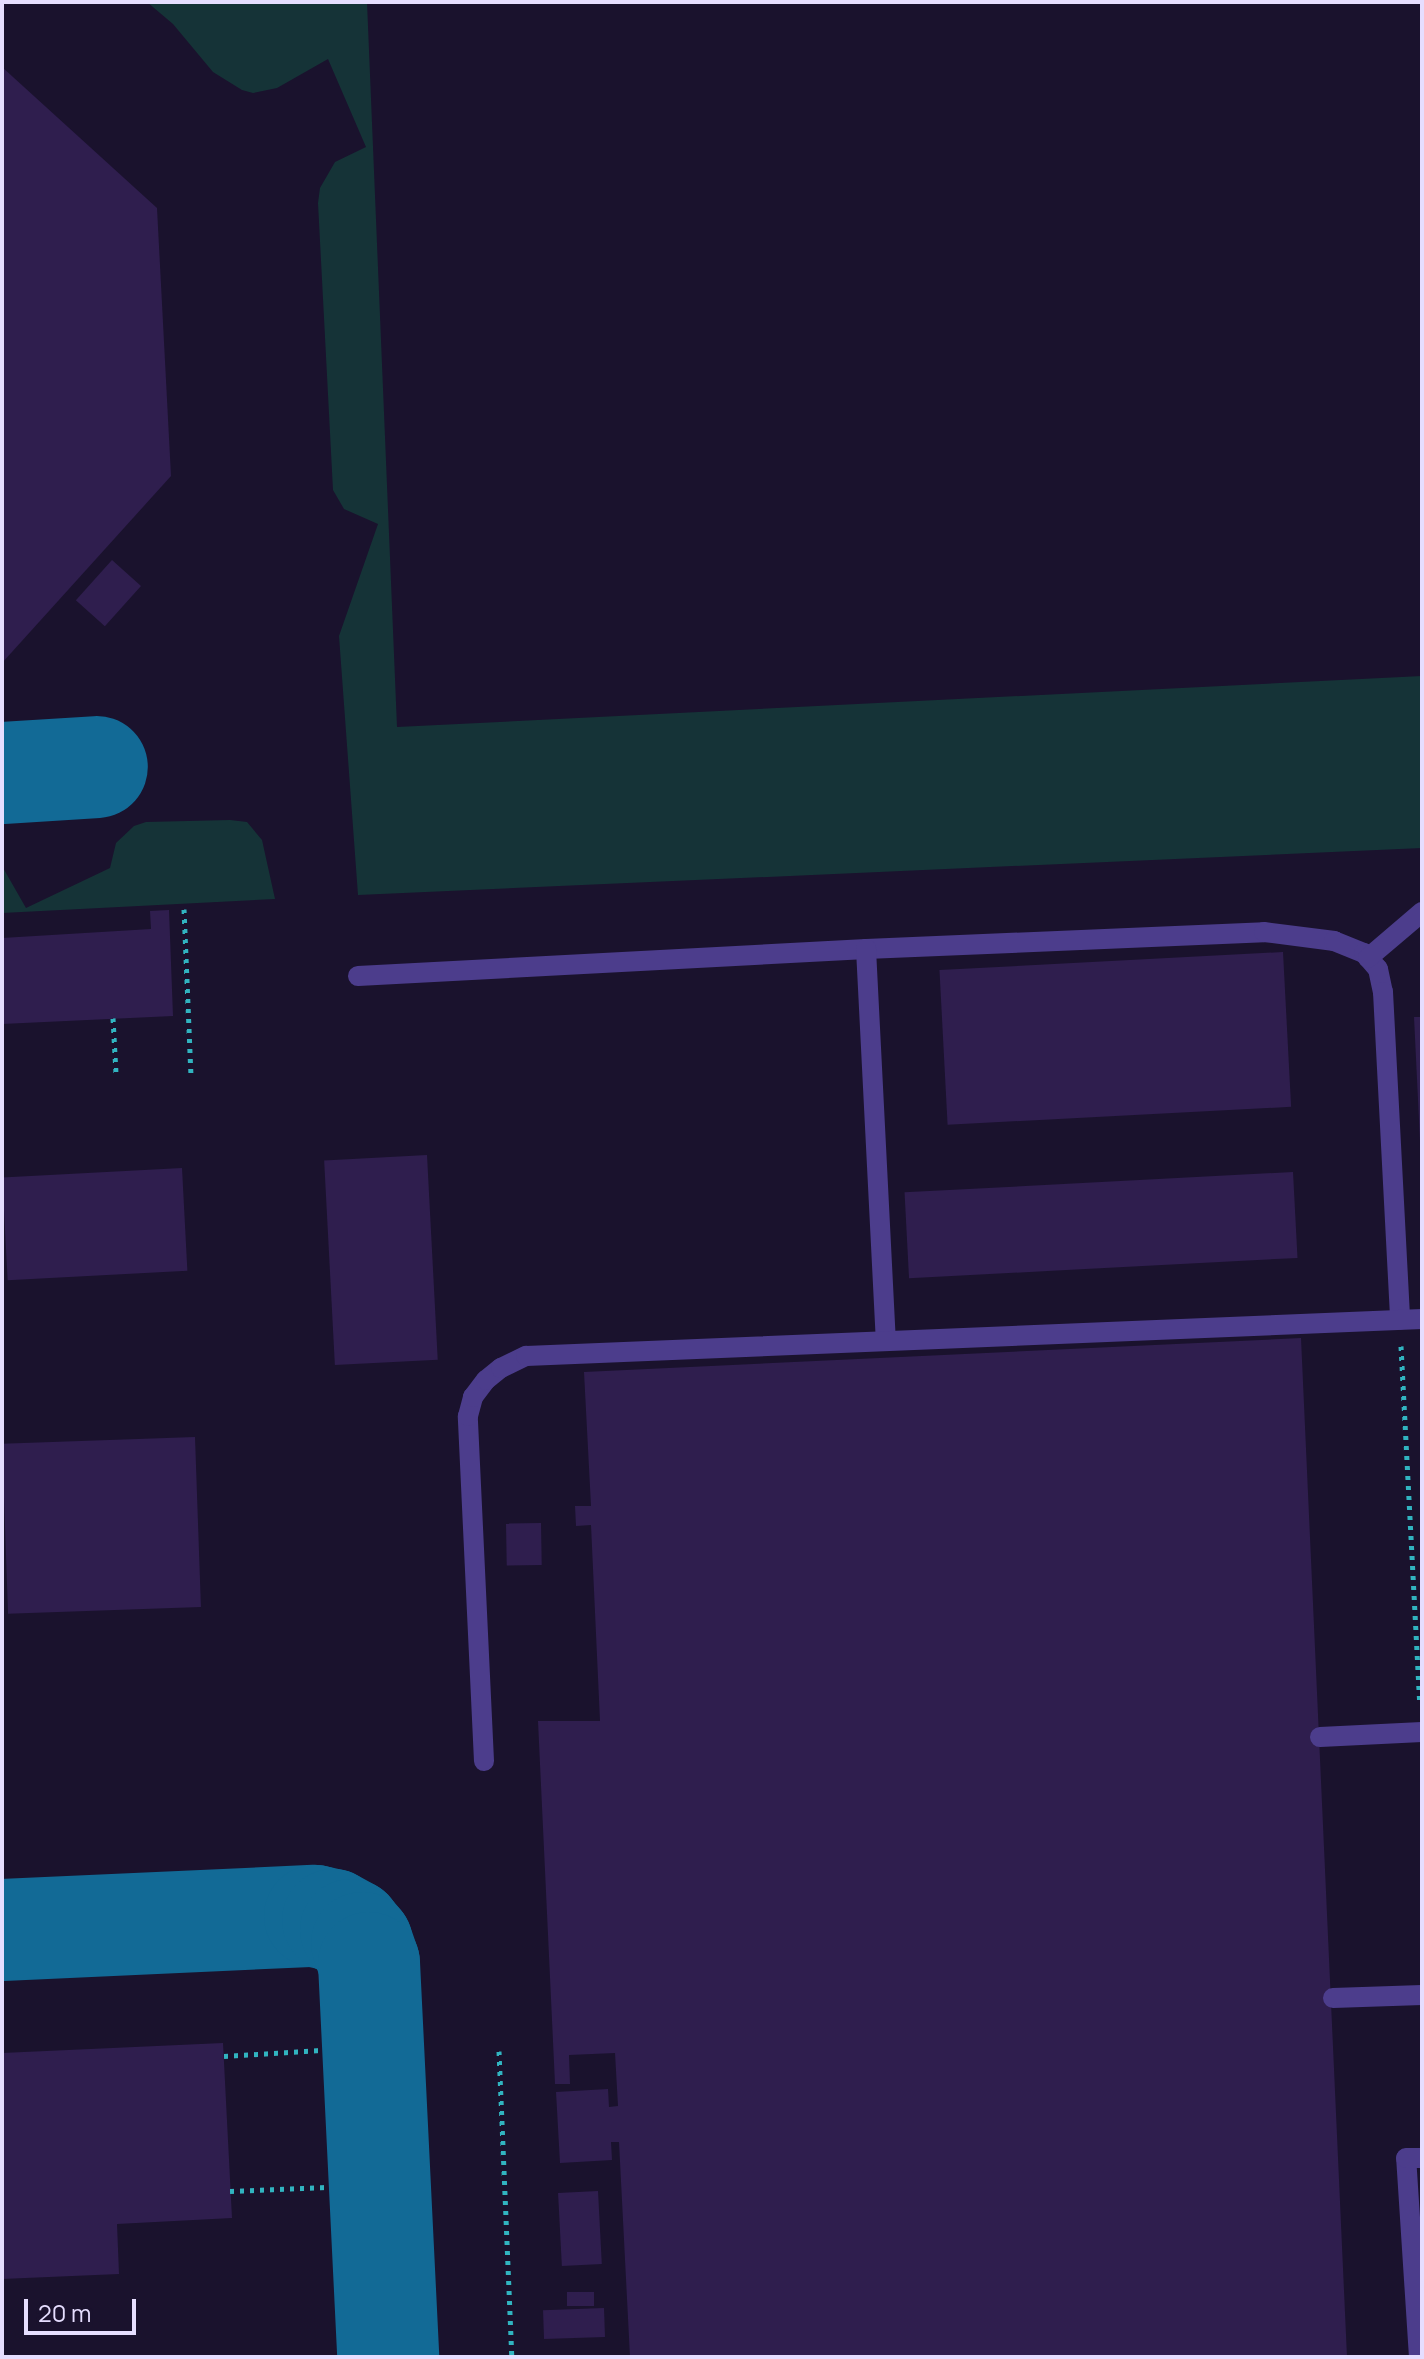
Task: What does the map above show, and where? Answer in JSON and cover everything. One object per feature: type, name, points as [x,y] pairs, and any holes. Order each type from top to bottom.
[{"type":"lane","points":[[1368,958],[1422,912]]},
{"type":"lane","points":[[358,976],[1264,932],[1334,941],[1368,958],[1378,969],[1383,992],[1400,1320]]},
{"type":"lane","points":[[866,949],[886,1339]]},
{"type":"lane","points":[[484,1761],[468,1416],[473,1397],[486,1380],[501,1368],[526,1356],[1422,1319]]},
{"type":"lane","points":[[1320,1737],[1422,1732]]},
{"type":"lane","points":[[1333,1998],[1422,1995]]},
{"type":"lane","points":[[1419,2357],[1406,2158],[1422,2158]]},
{"type":"path","points":[[184,909],[191,1073]]},
{"type":"path","points":[[113,1018],[116,1074]]},
{"type":"path","points":[[1400,1320],[1422,1732]]},
{"type":"path","points":[[224,2056],[321,2050]]},
{"type":"path","points":[[499,2051],[512,2357]]},
{"type":"path","points":[[230,2191],[327,2187]]},
{"type":"green space","points":[[147,2],[367,2],[397,727],[1422,676],[1422,848],[358,895],[339,636],[378,524],[344,509],[333,490],[318,203],[320,188],[335,162],[366,147],[328,59],[277,88],[253,93],[242,90],[213,72],[173,24]]},
{"type":"green space","points":[[146,822],[247,822],[262,840],[275,899],[2,913],[2,866],[26,908],[110,868],[116,843],[134,826]]},
{"type":"building","points":[[2,67],[157,208],[171,476],[2,663]]},
{"type":"building","points":[[112,560],[141,586],[105,626],[76,600]]},
{"type":"building","points":[[169,910],[173,1016],[2,1024],[2,938],[151,929],[150,911]]},
{"type":"building","points":[[1283,952],[1291,1107],[948,1125],[939,970]]},
{"type":"building","points":[[1414,1017],[1422,1017],[1422,1141],[1420,1141]]},
{"type":"building","points":[[427,1155],[438,1360],[335,1365],[324,1160]]},
{"type":"building","points":[[182,1168],[187,1271],[8,1280],[2,1177]]},
{"type":"building","points":[[1293,1172],[1298,1258],[909,1278],[905,1192]]},
{"type":"building","points":[[1301,1338],[1347,2357],[630,2357],[619,2142],[611,2142],[612,2160],[560,2163],[556,2092],[608,2089],[609,2107],[618,2106],[615,2053],[569,2055],[570,2084],[555,2084],[538,1721],[600,1721],[591,1525],[576,1526],[575,1506],[591,1506],[584,1372]]},
{"type":"building","points":[[195,1437],[201,1607],[8,1614],[2,1444]]},
{"type":"building","points":[[541,1523],[542,1565],[507,1566],[506,1524]]},
{"type":"building","points":[[223,2043],[232,2218],[117,2224],[119,2274],[2,2279],[2,2053]]},
{"type":"building","points":[[598,2191],[602,2264],[562,2266],[558,2193]]},
{"type":"building","points":[[567,2292],[594,2292],[594,2306],[567,2306]]},
{"type":"building","points":[[604,2308],[605,2337],[544,2339],[543,2310]]},
{"type":"taxiway","points":[[2,773],[97,767]]},
{"type":"taxiway","points":[[2,1930],[315,1916],[333,1920],[351,1930],[362,1943],[369,1963],[388,2357]]}]
